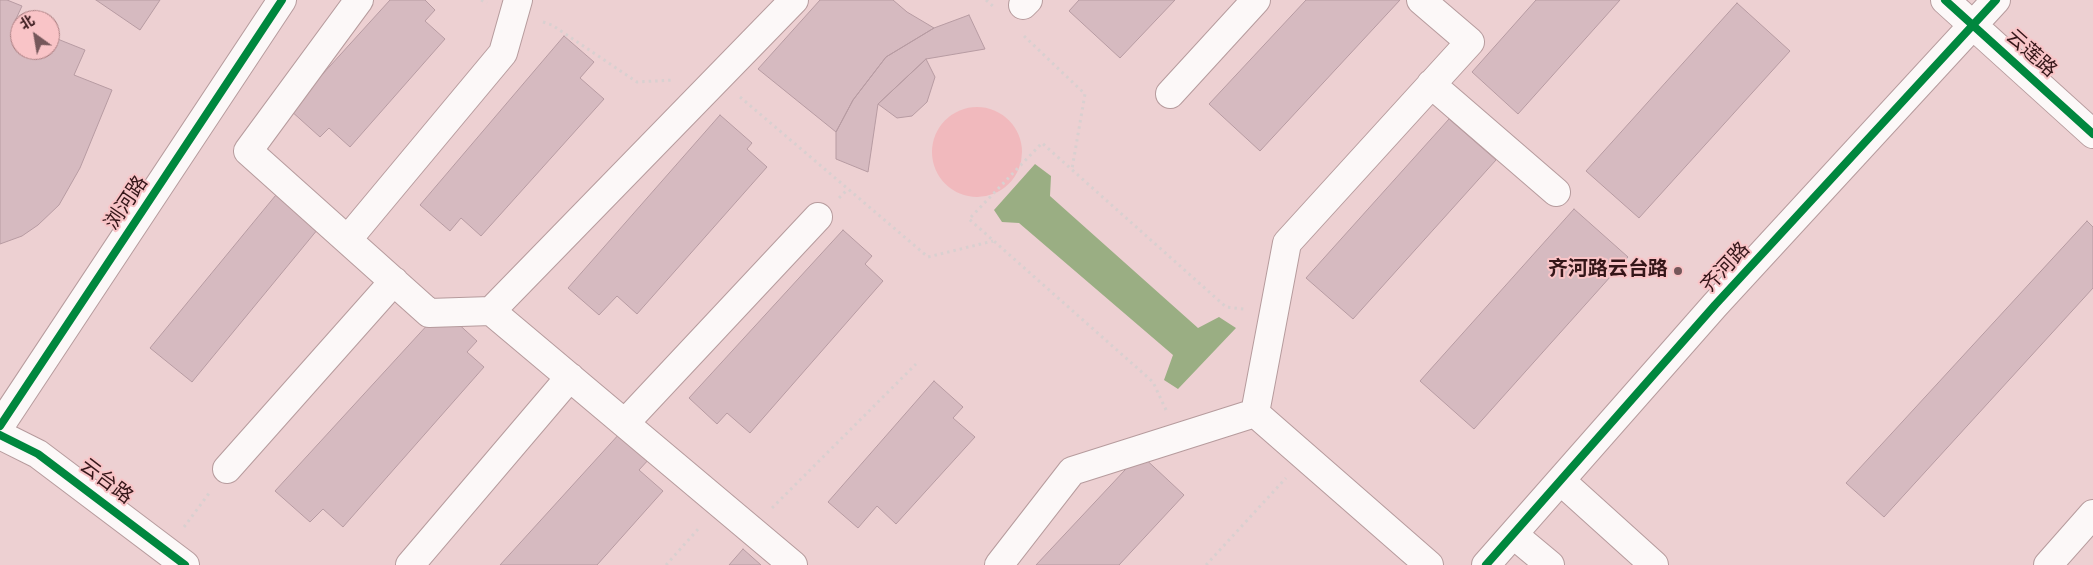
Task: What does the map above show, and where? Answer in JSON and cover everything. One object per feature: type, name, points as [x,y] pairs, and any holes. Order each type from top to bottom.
[{"type":"street","name":"浏河路","points":[[0,426],[282,0]]},
{"type":"street","points":[[359,0],[248,151],[348,239],[429,314],[491,311],[793,565]]},
{"type":"street","points":[[491,311],[794,0]]},
{"type":"street","points":[[1170,94],[1256,0]]},
{"type":"street","points":[[1255,413],[1286,243],[1470,42],[1421,0]]},
{"type":"street","name":"云莲路","points":[[1945,0],[2093,134]]},
{"type":"street","name":"齐河路","points":[[1486,565],[1716,305],[1996,0]]},
{"type":"street","points":[[348,239],[503,53],[516,7]]},
{"type":"street","points":[[1432,84],[1556,192]]},
{"type":"street","points":[[625,423],[818,217]]},
{"type":"street","points":[[227,469],[394,281]]},
{"type":"street","points":[[410,565],[570,377]]},
{"type":"street","points":[[1255,413],[1429,565]]},
{"type":"street","points":[[999,565],[1072,471],[1255,413]]},
{"type":"street","name":"云台路","points":[[0,435],[38,454],[176,558]]},
{"type":"street","points":[[1561,481],[1654,565]]},
{"type":"street","points":[[2060,561],[2093,514]]},
{"type":"street","points":[[1514,535],[1550,565]]},
{"type":"path","points":[[480,0],[516,7],[552,25],[637,82],[718,78],[928,257],[994,241]]},
{"type":"path","points":[[986,0],[996,10]]},
{"type":"path","points":[[1023,35],[1086,94],[1072,170]]},
{"type":"path","points":[[1153,382],[969,218],[1042,143],[1226,307]]},
{"type":"path","points":[[751,529],[916,364]]},
{"type":"path","points":[[1206,565],[1305,457]]},
{"type":"path","points":[[176,558],[227,469]]},
{"type":"path","points":[[666,565],[721,504]]},
{"type":"shaded area","points":[[968,107],[986,107],[1002,114],[1015,127],[1022,143],[1022,161],[1015,177],[1002,190],[986,197],[968,197],[952,190],[939,177],[932,161],[932,143],[939,127],[952,114]]},
{"type":"shaded area","points":[[1035,164],[1051,176],[1050,196],[1198,328],[1219,317],[1236,328],[1178,389],[1164,380],[1173,355],[1019,223],[1002,222],[994,210]]},
{"type":"building","points":[[0,0],[7,0],[22,6],[20,10],[10,10],[10,60],[60,60],[60,40],[85,50],[74,75],[112,90],[80,168],[59,205],[38,225],[22,236],[0,244]]},
{"type":"building","points":[[96,0],[160,0],[140,30]]},
{"type":"building","points":[[390,0],[425,0],[435,10],[425,21],[445,39],[350,147],[329,128],[320,137],[290,110]]},
{"type":"building","points":[[820,0],[893,0],[907,12],[934,28],[886,57],[853,100],[836,132],[758,69]]},
{"type":"building","points":[[1079,0],[1175,0],[1120,58],[1069,11]]},
{"type":"building","points":[[1306,0],[1400,0],[1260,151],[1209,104]]},
{"type":"building","points":[[1536,0],[1620,0],[1518,114],[1472,72]]},
{"type":"building","points":[[1737,3],[1790,51],[1639,218],[1586,171]]},
{"type":"building","points":[[969,15],[985,49],[926,59],[878,104],[868,172],[836,159],[836,132],[853,100],[886,57],[934,28]]},
{"type":"building","points":[[564,36],[594,62],[580,78],[604,99],[481,236],[461,218],[450,231],[420,205]]},
{"type":"building","points":[[926,59],[935,77],[927,102],[912,116],[897,118],[878,104]]},
{"type":"building","points":[[720,115],[752,143],[747,149],[767,167],[637,314],[617,296],[599,315],[568,288]]},
{"type":"building","points":[[1449,119],[1496,160],[1353,319],[1306,278]]},
{"type":"building","points":[[285,184],[327,218],[192,382],[150,348]]},
{"type":"building","points":[[1574,209],[1628,257],[1474,429],[1420,381]]},
{"type":"building","points":[[2087,221],[2093,227],[2093,288],[1884,517],[1846,483]]},
{"type":"building","points":[[843,230],[872,256],[865,264],[883,281],[750,433],[727,413],[717,424],[689,398]]},
{"type":"building","points":[[442,309],[477,341],[467,352],[484,367],[343,527],[323,509],[310,522],[275,491]]},
{"type":"building","points":[[934,381],[963,407],[953,418],[975,437],[896,524],[877,506],[858,528],[828,502]]},
{"type":"building","points":[[621,432],[650,458],[639,470],[663,491],[597,565],[500,565]]},
{"type":"building","points":[[1140,454],[1184,495],[1119,565],[1036,565]]},
{"type":"building","points":[[743,549],[761,565],[729,565]]},
{"type":"cycle path","points":[[0,426],[282,0]]},
{"type":"cycle path","points":[[1945,0],[2093,134]]},
{"type":"cycle path","points":[[1486,565],[1715,305],[1996,0]]},
{"type":"cycle path","points":[[0,435],[38,454],[185,565]]},
{"type":"place","name":"齐河路云台路","points":[[1678,271]]}]
